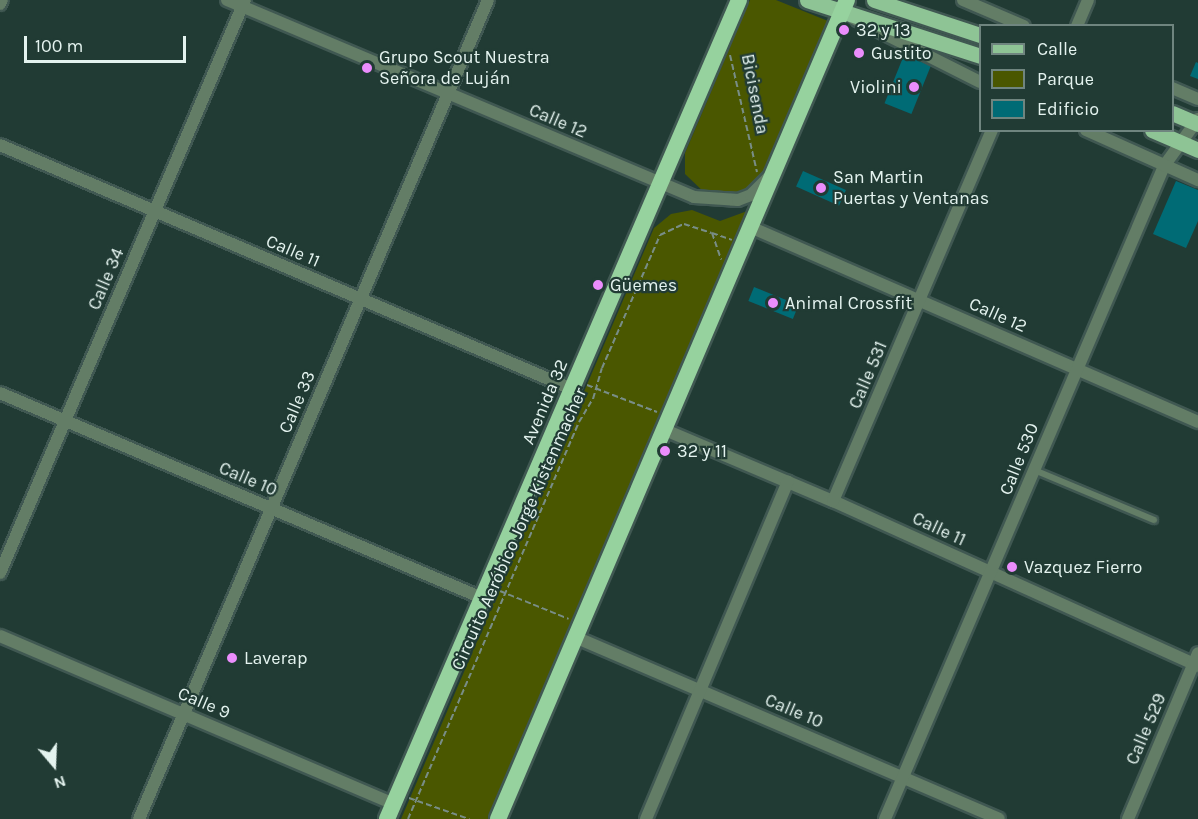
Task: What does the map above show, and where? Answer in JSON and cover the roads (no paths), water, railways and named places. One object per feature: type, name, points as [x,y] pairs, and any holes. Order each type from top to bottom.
[{"type":"highway","name":"Avenida 32","points":[[393,806],[739,0]]},
{"type":"highway","points":[[498,819],[570,633],[661,417],[743,243],[844,5]]},
{"type":"main road","points":[[807,0],[844,5],[979,55]]},
{"type":"main road","points":[[874,0],[979,34]]},
{"type":"main road","points":[[1174,113],[1197,122]]},
{"type":"main road","points":[[1156,132],[1198,150]]},
{"type":"street","name":"Calle 12","points":[[227,0],[243,3],[659,184],[709,201],[725,202],[751,195],[773,172]]},
{"type":"street","name":"Calle 33","points":[[139,819],[488,0]]},
{"type":"street","points":[[963,0],[1019,24]]},
{"type":"street","points":[[1078,24],[1088,0]]},
{"type":"street","name":"Calle 34","points":[[0,573],[243,3]]},
{"type":"street","points":[[844,5],[877,34],[979,81]]},
{"type":"street","points":[[1174,88],[1198,99]]},
{"type":"street","name":"Calle 530","points":[[885,819],[1164,166],[1197,122]]},
{"type":"street","name":"Calle 531","points":[[833,501],[991,132]]},
{"type":"street","points":[[1090,132],[1198,180]]},
{"type":"street","name":"Calle 11","points":[[0,146],[361,299],[574,384]]},
{"type":"street","name":"Calle 12","points":[[750,227],[1198,422]]},
{"type":"street","name":"Calle 10","points":[[0,393],[271,508],[485,592]]},
{"type":"street","name":"Calle 11","points":[[661,417],[788,482],[1196,661]]},
{"type":"street","points":[[646,819],[702,691],[788,482]]},
{"type":"street","name":"Calle 10","points":[[570,633],[999,819]]},
{"type":"street","name":"Calle 9","points":[[0,636],[393,806]]},
{"type":"street","name":"Calle 529","points":[[1128,819],[1196,661]]},
{"type":"lane","points":[[1034,470],[1154,520]]},
{"type":"place","name":"32 y 13","points":[[844,30]]},
{"type":"place","name":"Gustito","points":[[859,53]]},
{"type":"place","name":"Grupo Scout Nuestra Señora de Luján","points":[[367,68]]},
{"type":"place","name":"Violini","points":[[914,87]]},
{"type":"place","name":"San Martin Puertas y Ventanas","points":[[821,188]]},
{"type":"place","name":"Güemes","points":[[598,285]]},
{"type":"place","name":"Animal Crossfit","points":[[773,303]]},
{"type":"place","name":"32 y 11","points":[[665,451]]},
{"type":"place","name":"Vazquez Fierro","points":[[1012,567]]},
{"type":"place","name":"Laverap","points":[[232,658]]}]
